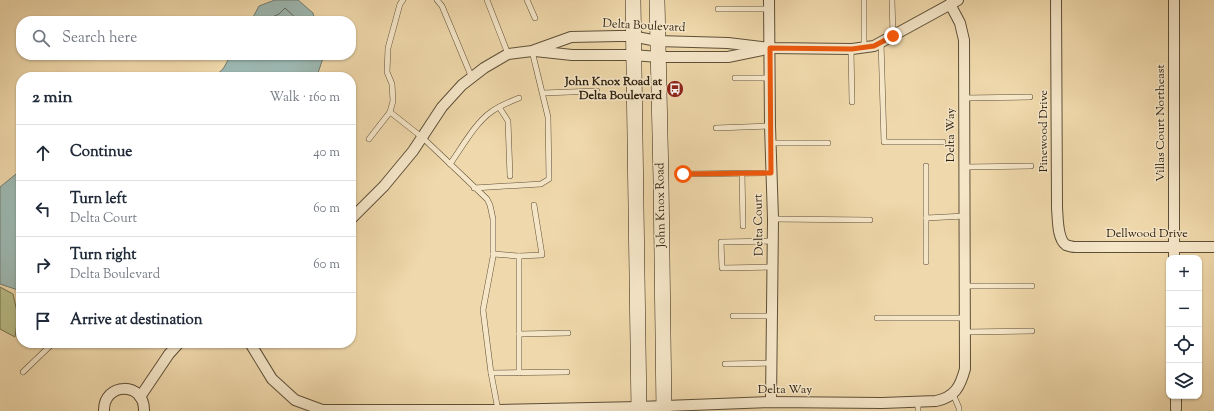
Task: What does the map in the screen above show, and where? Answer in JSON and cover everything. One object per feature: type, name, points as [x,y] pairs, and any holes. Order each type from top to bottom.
[{"type":"main road","points":[[632,0],[639,409]]},
{"type":"main road","name":"John Knox Road","points":[[657,0],[664,408]]},
{"type":"street","name":"Pinewood Drive","points":[[1056,0],[1057,208],[1059,231],[1066,245],[1080,248]]},
{"type":"street","name":"Villas Court Northeast","points":[[1174,0],[1174,255]]},
{"type":"street","name":"Delta Boulevard","points":[[356,214],[384,186],[413,151],[442,107],[462,85],[484,68],[508,54],[532,50],[571,37],[632,36],[658,41],[728,43],[770,48],[851,49],[874,46],[952,1]]},
{"type":"street","name":"Delta Way","points":[[253,348],[272,379],[295,400],[322,410],[639,409],[771,402],[799,404],[918,406],[943,399],[957,389],[961,383],[965,369],[964,40],[952,1]]},
{"type":"street","name":"Delta Court","points":[[769,4],[770,126],[773,219],[771,402]]},
{"type":"street","name":"Delta Boulevard","points":[[532,50],[572,55],[728,57],[770,48]]},
{"type":"street","name":"Dellwood Drive","points":[[1080,248],[1214,247]]},
{"type":"street","points":[[140,397],[174,348]]},
{"type":"street","points":[[104,411],[104,406],[108,396],[118,389],[131,390],[135,392],[143,402],[144,411]]},
{"type":"street","points":[[1176,399],[1176,409]]},
{"type":"lane","points":[[369,139],[390,112],[393,101],[392,84],[387,72],[388,48],[400,4],[403,0]]},
{"type":"lane","points":[[437,0],[442,6],[472,78]]},
{"type":"lane","points":[[487,0],[508,54]]},
{"type":"lane","points":[[527,0],[535,18]]},
{"type":"lane","points":[[864,0],[864,47]]},
{"type":"lane","points":[[892,0],[893,36]]},
{"type":"lane","points":[[718,9],[769,4]]},
{"type":"lane","points":[[881,42],[884,142],[943,142]]},
{"type":"lane","points":[[851,49],[852,102]]},
{"type":"lane","points":[[474,188],[540,184],[549,179],[548,117],[532,50]]},
{"type":"lane","points":[[735,78],[770,78]]},
{"type":"lane","points":[[543,93],[596,91]]},
{"type":"lane","points":[[964,98],[1030,96]]},
{"type":"lane","points":[[450,164],[476,128],[490,113],[519,98]]},
{"type":"lane","points":[[499,107],[508,121],[510,176]]},
{"type":"lane","points":[[390,112],[423,138],[486,199],[490,205],[493,219],[494,254],[483,310],[491,373],[498,410]]},
{"type":"lane","points":[[716,128],[770,126]]},
{"type":"lane","points":[[771,143],[828,142]]},
{"type":"lane","points":[[926,166],[926,262]]},
{"type":"lane","points":[[965,167],[1031,166]]},
{"type":"lane","points":[[742,173],[744,226]]},
{"type":"lane","points":[[683,174],[771,173]]},
{"type":"lane","points":[[494,254],[519,256],[542,255],[534,205]]},
{"type":"lane","points":[[926,218],[965,216]]},
{"type":"lane","points":[[773,219],[870,220]]},
{"type":"lane","points":[[772,268],[722,268],[721,242],[773,241]]},
{"type":"lane","points":[[519,256],[520,373]]},
{"type":"lane","points":[[965,286],[1032,286]]},
{"type":"lane","points":[[733,316],[772,316]]},
{"type":"lane","points":[[877,318],[965,318]]},
{"type":"lane","points":[[965,332],[1032,330]]},
{"type":"lane","points":[[520,334],[568,333]]},
{"type":"lane","points":[[23,372],[48,348]]},
{"type":"lane","points":[[725,364],[772,363]]},
{"type":"lane","points":[[491,373],[567,372]]},
{"type":"lane","points":[[952,393],[959,411]]},
{"type":"green space","points":[[0,287],[13,294],[16,307],[15,337],[0,329]]},
{"type":"water","points":[[275,0],[298,0],[313,13],[314,16],[254,16],[259,6]]},
{"type":"water","points":[[228,60],[322,60],[318,72],[220,72]]},
{"type":"water","points":[[16,174],[16,289],[0,284],[0,187]]},
{"type":"place","name":"John Knox Road at Delta Boulevard","points":[[675,89]]},
{"type":"route","points":[[683,174],[771,173],[770,48],[852,49],[874,46],[893,36]]}]
